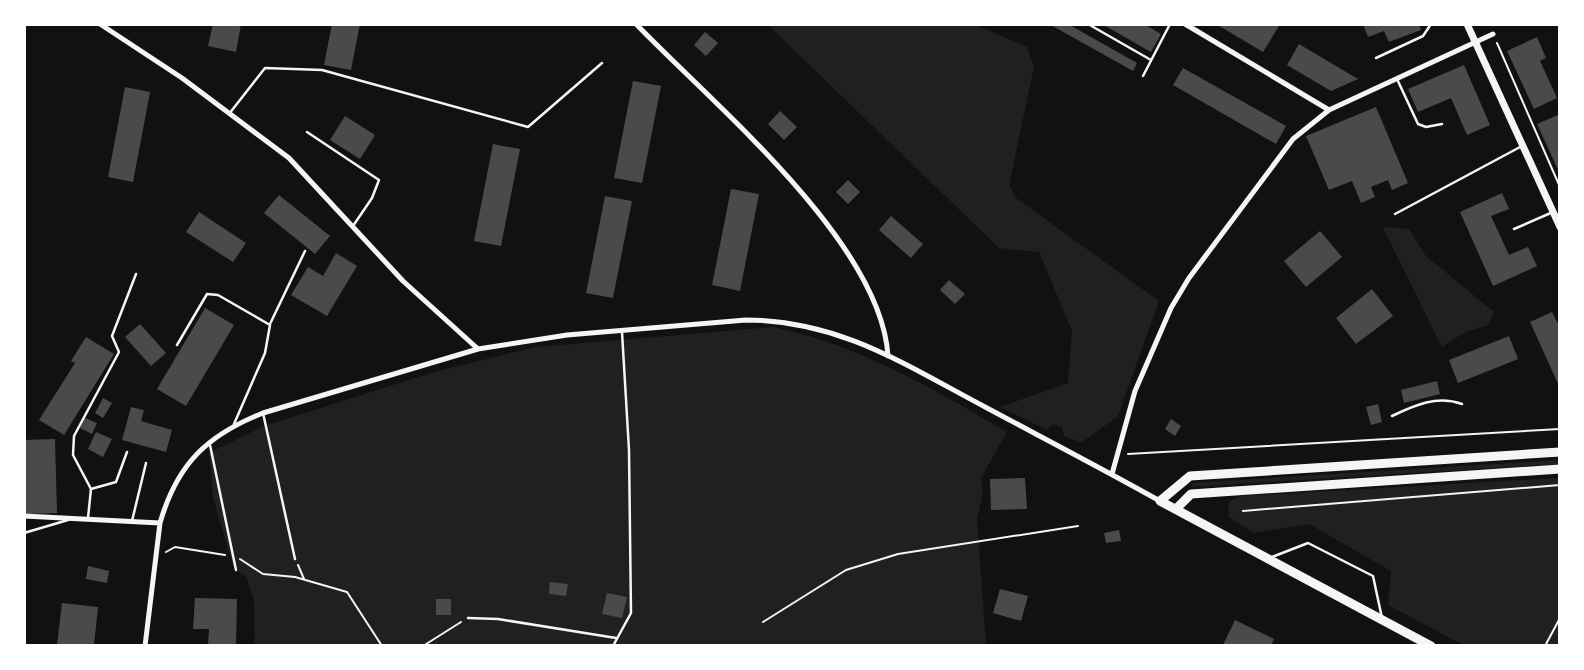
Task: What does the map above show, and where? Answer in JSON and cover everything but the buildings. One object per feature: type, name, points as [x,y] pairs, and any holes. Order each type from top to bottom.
[{"type":"main road","points":[[1431,646],[1160,501],[1190,476],[1559,452]]},
{"type":"main road","points":[[1176,509],[1191,494],[1559,470]]},
{"type":"street","points":[[100,24],[182,78],[289,158],[403,281],[478,349]]},
{"type":"street","points":[[636,24],[784,170],[812,205],[869,291],[887,334],[888,356]]},
{"type":"street","points":[[1467,24],[1522,146],[1556,210],[1559,227]]},
{"type":"street","points":[[1186,25],[1329,110]]},
{"type":"street","points":[[1112,474],[1135,391],[1171,308],[1189,278],[1293,139],[1329,110],[1493,34]]},
{"type":"street","points":[[145,646],[160,523],[165,503],[182,470],[209,442],[234,424],[263,413],[478,349],[622,329],[775,320],[836,332],[888,356],[1160,501]]},
{"type":"street","points":[[24,516],[160,523]]},
{"type":"lane","points":[[1088,24],[1151,60]]},
{"type":"lane","points":[[1143,76],[1170,24]]},
{"type":"lane","points":[[1376,58],[1423,36],[1430,24]]},
{"type":"lane","points":[[229,114],[264,68],[322,70],[528,127],[602,63]]},
{"type":"lane","points":[[1397,78],[1418,124],[1426,127],[1442,124]]},
{"type":"lane","points":[[307,132],[379,180],[372,198],[354,226]]},
{"type":"lane","points":[[1395,214],[1522,146]]},
{"type":"lane","points":[[1514,229],[1556,210]]},
{"type":"lane","points":[[234,424],[265,353],[270,325],[305,251]]},
{"type":"lane","points":[[88,518],[91,489],[73,455],[74,436],[119,352],[112,336],[136,274]]},
{"type":"lane","points":[[177,345],[207,294],[218,295],[270,325]]},
{"type":"lane","points":[[613,646],[631,613],[629,450],[622,329]]},
{"type":"lane","points":[[1392,416],[1427,401],[1452,401],[1462,404]]},
{"type":"lane","points":[[263,413],[295,559]]},
{"type":"lane","points":[[209,442],[236,570]]},
{"type":"lane","points":[[91,489],[116,482],[127,452]]},
{"type":"lane","points":[[132,520],[146,463]]},
{"type":"lane","points":[[24,533],[74,519]]},
{"type":"lane","points":[[1269,558],[1308,543],[1373,576],[1382,619]]},
{"type":"lane","points":[[468,618],[498,619],[616,638]]},
{"type":"path","points":[[1493,34],[1559,187]]},
{"type":"path","points":[[1116,455],[1559,429]]},
{"type":"path","points":[[1243,511],[1559,485]]},
{"type":"path","points":[[763,622],[846,570],[898,554],[1078,526]]},
{"type":"path","points":[[156,557],[175,547],[234,557],[263,574],[304,580],[347,592],[382,646]]},
{"type":"path","points":[[295,559],[304,580]]},
{"type":"path","points":[[423,646],[468,618]]},
{"type":"path","points":[[1545,646],[1559,618]]},
{"type":"shaded area","points":[[768,25],[976,25],[1027,47],[1034,67],[1009,185],[1016,198],[1159,301],[1118,416],[1081,443],[1064,436],[1062,427],[1053,424],[1047,430],[1000,407],[1068,383],[1072,331],[1039,252],[999,248]]},
{"type":"shaded area","points":[[1383,228],[1409,229],[1426,256],[1494,312],[1488,325],[1465,332],[1442,347]]},
{"type":"shaded area","points":[[773,327],[865,356],[923,384],[1007,432],[981,478],[983,492],[977,520],[986,645],[255,645],[254,600],[246,577],[233,566],[213,498],[209,453],[264,426],[434,372],[536,347]]},
{"type":"shaded area","points":[[1559,460],[1559,464],[1192,487],[1192,483]]},
{"type":"shaded area","points":[[1559,478],[1559,645],[1463,645],[1388,605],[1391,571],[1309,524],[1253,533],[1228,516],[1229,501],[1242,496]]}]
